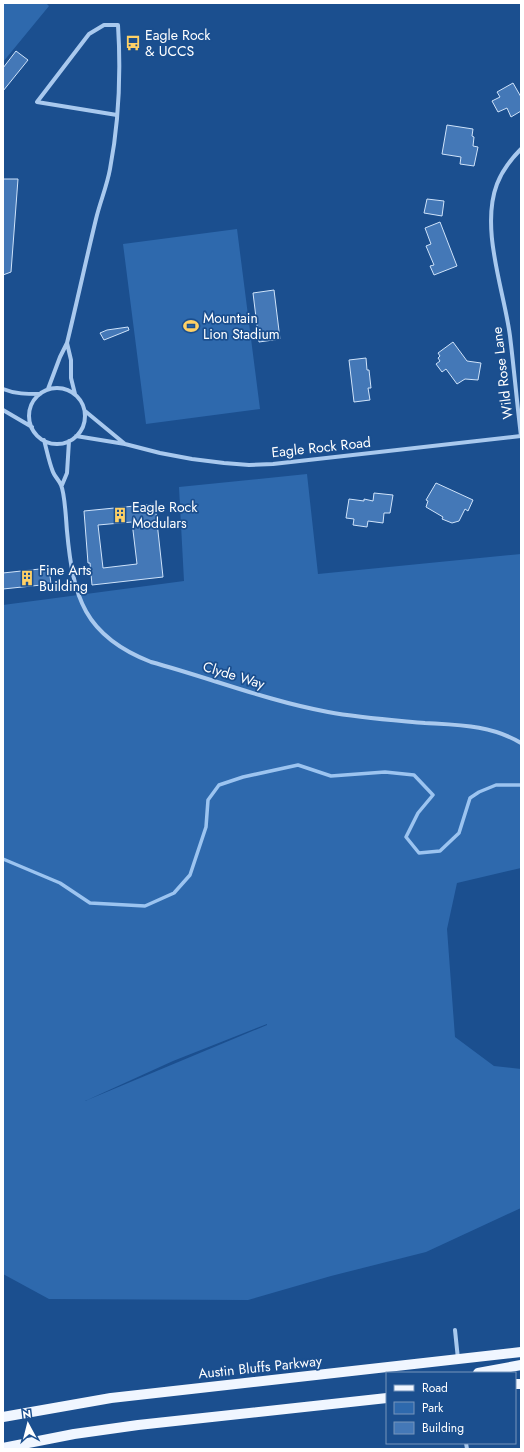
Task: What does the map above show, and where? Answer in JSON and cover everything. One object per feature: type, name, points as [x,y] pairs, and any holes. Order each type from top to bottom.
[{"type":"main road","name":"Austin Bluffs Parkway","points":[[3,1417],[111,1398],[521,1352]]},
{"type":"main road","points":[[483,1372],[521,1365]]},
{"type":"main road","points":[[339,1372],[386,1375]]},
{"type":"main road","points":[[3,1448],[74,1434],[138,1425],[386,1398]]},
{"type":"street","points":[[48,389],[67,343],[96,218],[110,170],[117,115],[120,66],[118,25],[104,25],[89,34],[37,102],[117,115]]},
{"type":"street","name":"Wild Rose Lane","points":[[521,149],[506,168],[497,184],[492,205],[491,222],[492,241],[510,336],[521,436]]},
{"type":"street","points":[[67,343],[71,360],[71,378],[75,394]]},
{"type":"street","points":[[75,394],[58,388],[48,389],[40,394],[34,401],[30,410],[32,427],[44,440],[52,443],[69,441],[82,429],[85,420],[85,410]]},
{"type":"street","points":[[3,389],[10,392],[24,394],[40,394]]},
{"type":"street","name":"Eagle Rock Road","points":[[75,394],[82,402],[85,410],[125,444]]},
{"type":"street","points":[[3,410],[32,427]]},
{"type":"street","name":"Eagle Rock Road","points":[[76,436],[125,444],[192,459],[224,463],[273,464],[521,436]]},
{"type":"street","points":[[44,440],[54,474],[62,485]]},
{"type":"street","points":[[62,485],[67,473],[69,441]]},
{"type":"street","name":"Clyde Way","points":[[62,485],[69,559],[81,604],[95,625],[106,637],[124,650],[151,662],[287,702],[328,712],[381,719],[477,727],[509,736],[521,743]]},
{"type":"street","points":[[455,1330],[458,1359]]},
{"type":"green space","points":[[3,3],[46,3],[49,6],[3,62]]},
{"type":"green space","name":"Mountain Lion Stadium","points":[[237,229],[260,409],[146,424],[123,244]]},
{"type":"green space","points":[[307,474],[318,574],[521,554],[521,868],[457,883],[447,929],[455,1037],[494,1066],[521,1069],[521,1208],[426,1252],[331,1276],[248,1300],[49,1299],[3,1274],[3,605],[184,581],[179,487]],"holes":[[[267,1025],[85,1101],[173,1061]]]},
{"type":"building","points":[[16,51],[28,60],[3,91],[3,68]]},
{"type":"building","points":[[513,83],[521,97],[521,111],[511,117],[507,108],[498,112],[492,101],[500,97],[497,92]]},
{"type":"building","points":[[447,125],[473,129],[473,146],[478,147],[474,166],[460,164],[461,157],[442,154]]},
{"type":"building","points":[[3,179],[18,179],[11,272],[3,275]]},
{"type":"building","points":[[427,199],[444,201],[442,216],[424,213]]},
{"type":"building","points":[[440,222],[457,266],[434,275],[430,266],[434,265],[426,246],[431,244],[425,228]]},
{"type":"building","points":[[274,290],[280,339],[259,342],[253,293]]},
{"type":"building","points":[[128,327],[129,330],[104,340],[100,333],[107,330]]},
{"type":"building","points":[[453,342],[467,361],[481,363],[478,380],[465,379],[457,384],[446,369],[442,372],[436,364],[440,361],[438,358],[440,356],[438,353]]},
{"type":"building","points":[[366,358],[371,388],[368,388],[370,400],[354,402],[349,360]]},
{"type":"building","points":[[436,483],[473,500],[468,511],[465,509],[459,521],[452,523],[442,519],[443,517],[426,507],[428,501],[426,500]]},
{"type":"building","points":[[374,493],[393,495],[390,513],[384,513],[383,523],[368,521],[367,527],[353,525],[354,519],[346,518],[349,499],[364,501],[364,499],[373,501]]},
{"type":"building","points":[[155,504],[163,577],[92,585],[90,563],[88,563],[84,511]],"holes":[[[132,522],[137,564],[103,568],[98,525]]]},
{"type":"building","name":"Fine Arts Building","points":[[49,568],[51,584],[3,589],[3,573]]},
{"type":"waterway","points":[[3,859],[60,883],[90,903],[145,906],[174,893],[190,875],[206,827],[208,800],[219,785],[243,777],[298,765],[331,776],[385,772],[414,775],[433,795],[418,813],[406,837],[419,853],[440,851],[459,833],[470,798],[479,792],[496,785],[521,785]]},
{"type":"place","name":"Eagle Rock & UCCS","points":[[133,43]]},
{"type":"place","name":"Mountain Lion Stadium","points":[[191,326]]},
{"type":"place","name":"Eagle Rock Modulars","points":[[120,515]]},
{"type":"place","name":"Fine Arts Building","points":[[27,578]]}]
